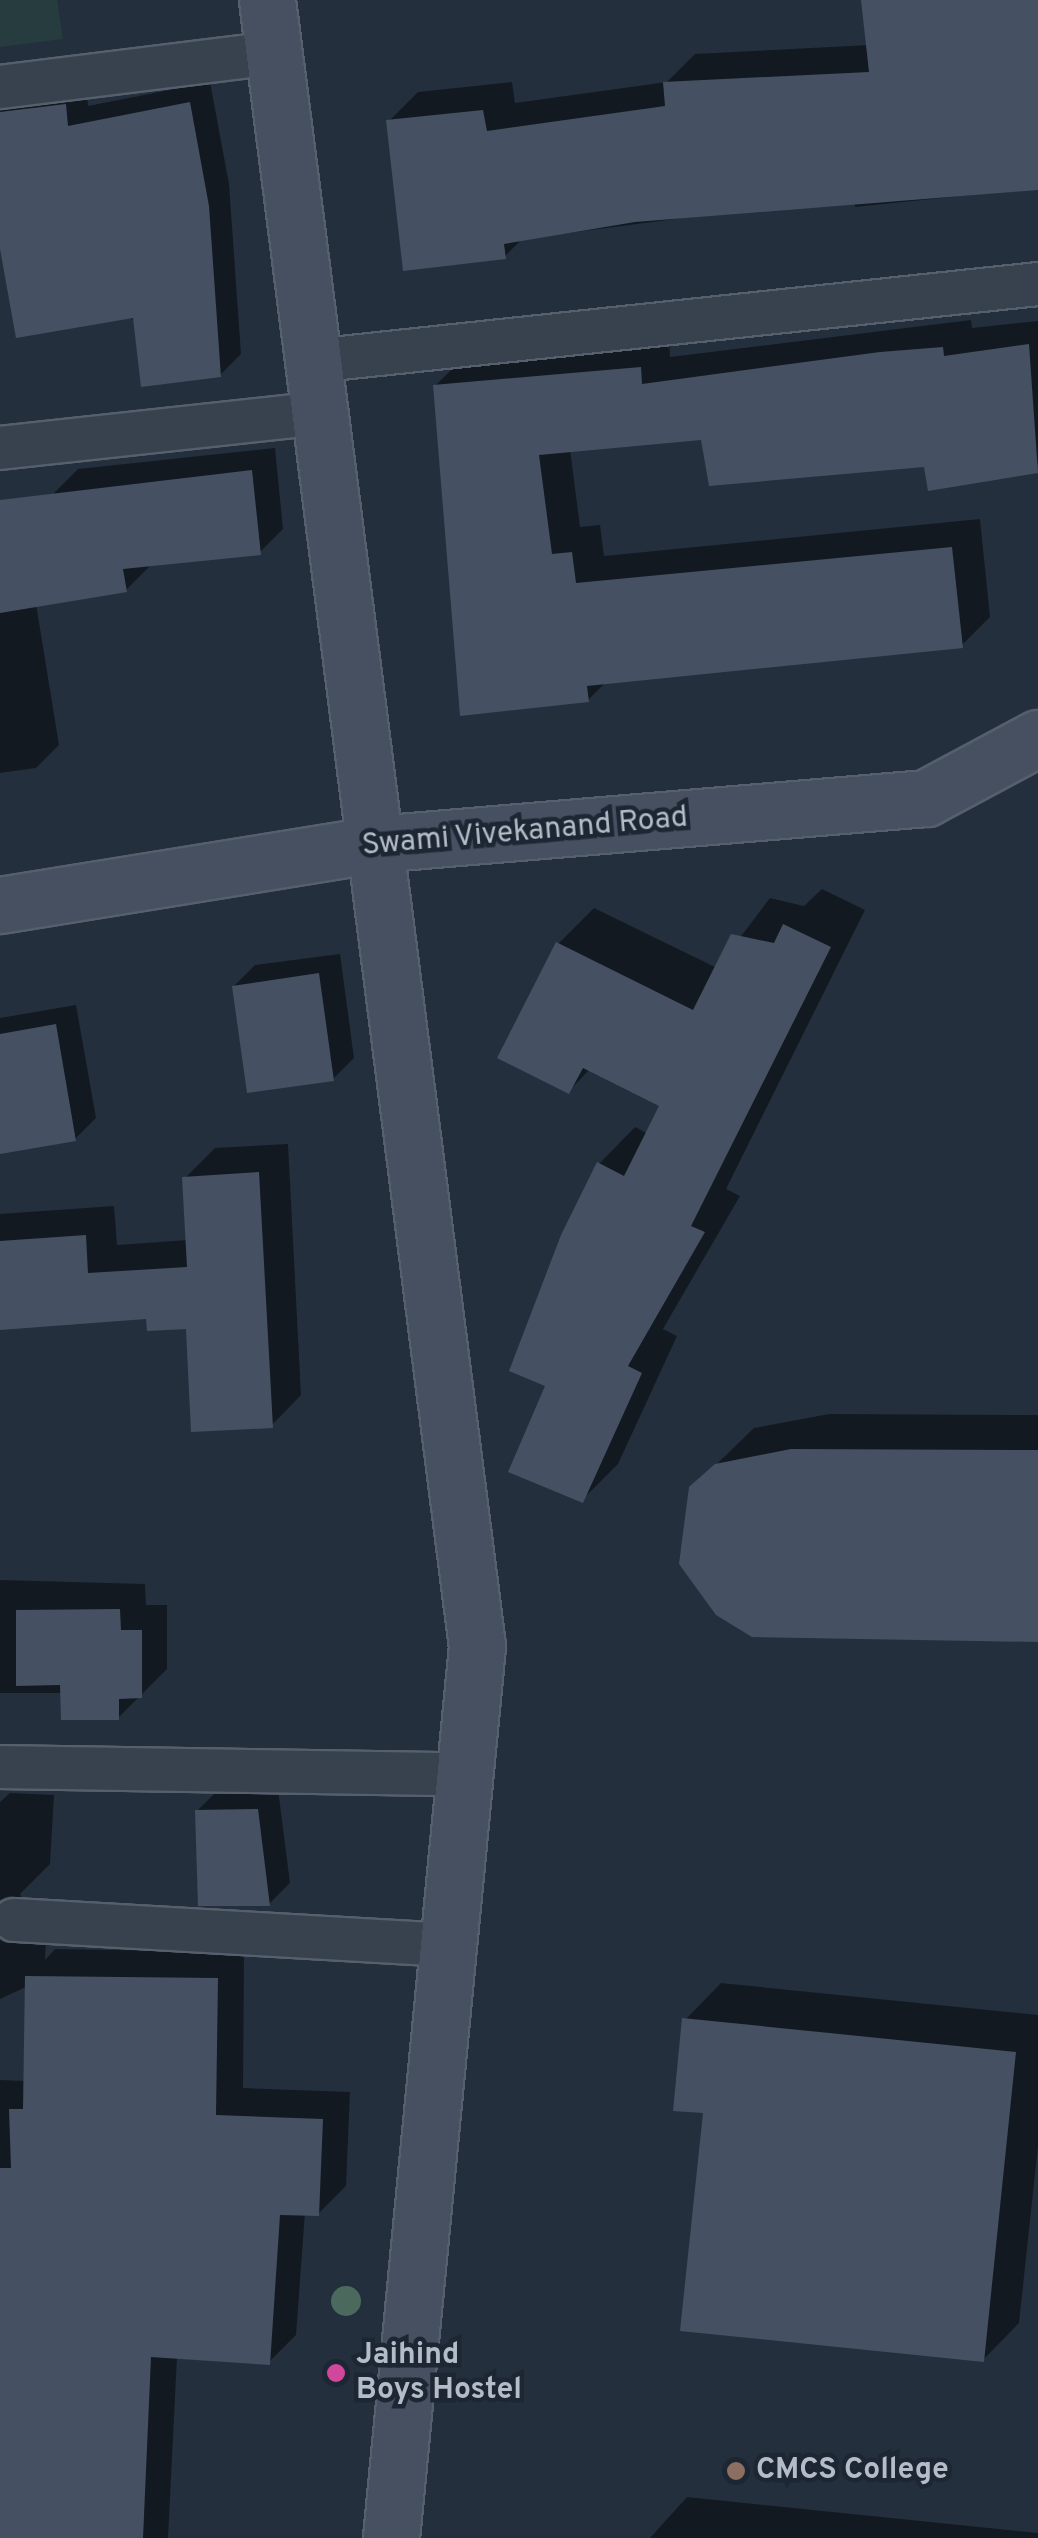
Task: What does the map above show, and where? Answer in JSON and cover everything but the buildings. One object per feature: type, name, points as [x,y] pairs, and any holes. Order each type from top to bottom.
[{"type":"street","points":[[0,88],[270,26],[476,1646],[392,2538]]},
{"type":"street","points":[[0,448],[316,387],[1038,284]]},
{"type":"street","name":"Swami Vivekanand Road","points":[[0,905],[375,844],[926,798],[1038,738]]},
{"type":"street","points":[[0,1767],[465,1774]]},
{"type":"street","points":[[14,1920],[448,1945]]},
{"type":"green space","points":[[0,0],[57,0],[63,39],[0,47]]},
{"type":"place","name":"Jaihind Boys Hostel","points":[[336,2373]]},
{"type":"place","name":"CMCS College","points":[[736,2471]]}]
